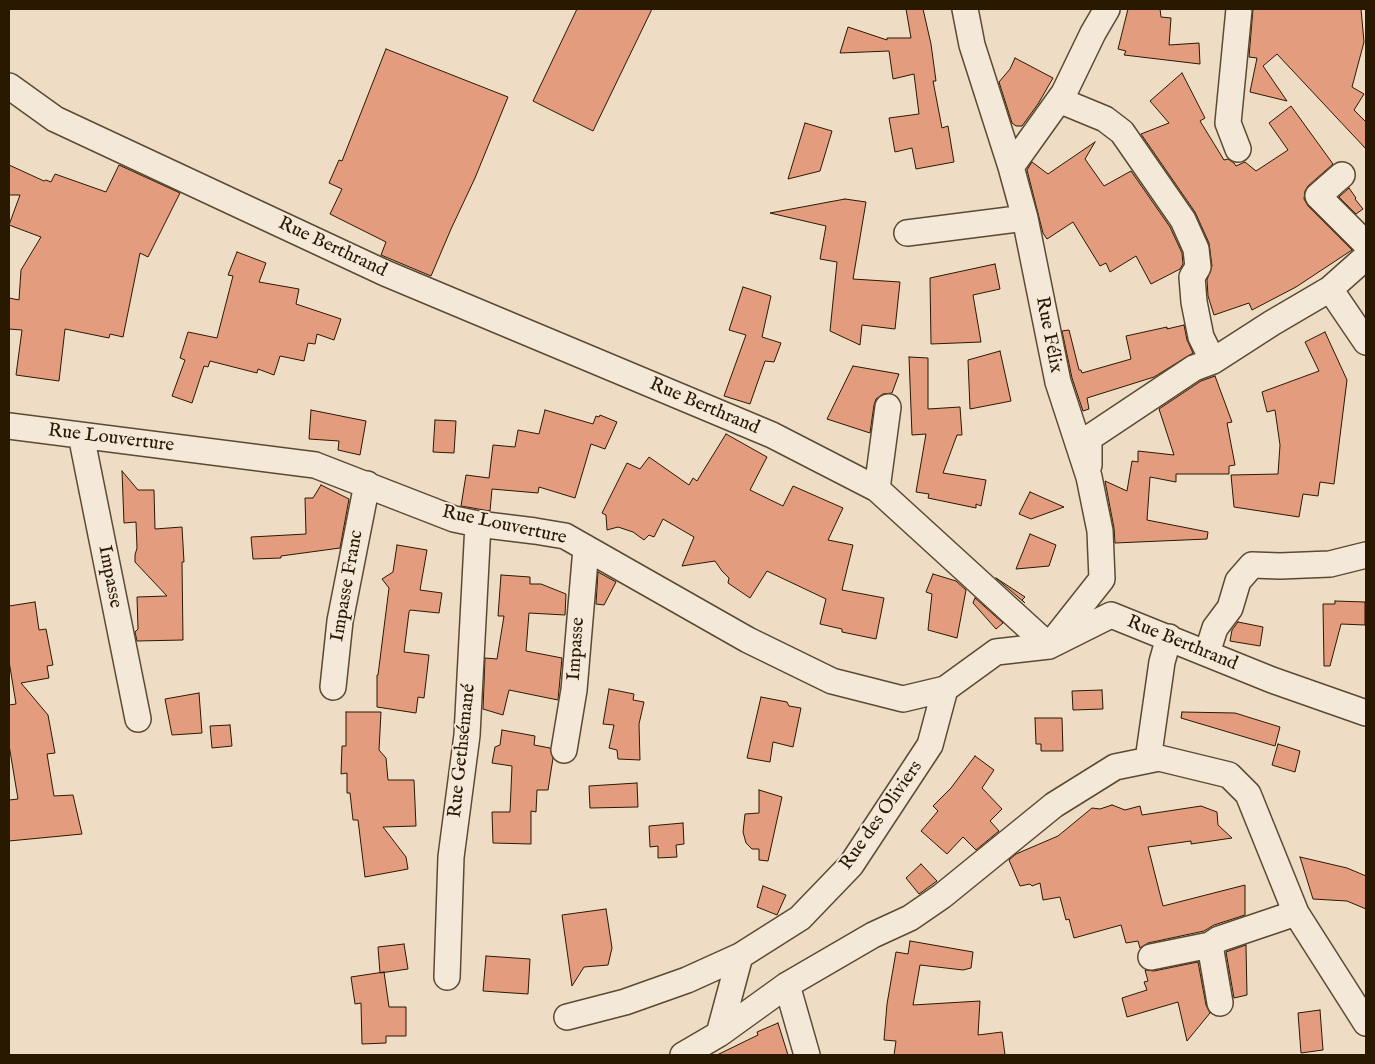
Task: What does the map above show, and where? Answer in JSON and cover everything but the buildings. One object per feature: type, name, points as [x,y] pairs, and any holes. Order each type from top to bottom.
[{"type":"street","name":"Rue Félix","points":[[964,9],[972,45],[1011,167],[1024,218],[1058,382],[1089,478],[1100,531],[1102,579],[1049,646]]},
{"type":"street","points":[[1011,167],[1064,93],[1093,33],[1108,9]]},
{"type":"street","points":[[1238,150],[1228,123],[1239,9]]},
{"type":"street","name":"Rue Berthrand","points":[[9,86],[55,118],[385,273],[772,435],[877,489],[1049,646],[1111,615],[1272,680],[1366,713]]},
{"type":"street","points":[[1059,100],[1106,119],[1122,132],[1183,220],[1196,249],[1198,267],[1192,277],[1194,302],[1201,337],[1212,361]]},
{"type":"street","points":[[1342,175],[1318,196],[1366,244]]},
{"type":"street","points":[[907,233],[1024,218]]},
{"type":"street","points":[[1089,478],[1088,438],[1194,368],[1212,361],[1330,289],[1366,257]]},
{"type":"street","points":[[1330,289],[1366,342]]},
{"type":"street","points":[[877,489],[888,407]]},
{"type":"street","name":"Rue Louverture","points":[[9,426],[315,465],[454,519],[565,536],[748,640],[832,681],[903,699],[945,689],[996,652],[1049,646]]},
{"type":"street","name":"Impasse","points":[[81,435],[138,718]]},
{"type":"street","name":"Impasse Franc","points":[[333,688],[340,621],[367,484]]},
{"type":"street","name":"Rue Gethsémané","points":[[447,977],[451,856],[467,735],[478,524]]},
{"type":"street","name":"Impasse","points":[[564,750],[574,690],[586,548]]},
{"type":"street","points":[[1207,653],[1215,628],[1230,608],[1238,581],[1252,565],[1330,564],[1366,555]]},
{"type":"street","points":[[1148,760],[1162,662],[1169,637]]},
{"type":"street","name":"Rue des Oliviers","points":[[566,1017],[687,980],[740,956],[800,918],[851,865],[930,745],[945,689]]},
{"type":"street","points":[[683,1055],[719,1034],[787,984],[873,935],[910,918],[942,896],[1054,805],[1115,767],[1159,758],[1229,775],[1248,794],[1296,913],[1366,1023]]},
{"type":"street","points":[[1151,957],[1210,945],[1219,938],[1296,913]]},
{"type":"street","points":[[1210,945],[1220,1003]]},
{"type":"street","points":[[719,1034],[740,956]]},
{"type":"street","points":[[787,984],[807,1055]]}]
